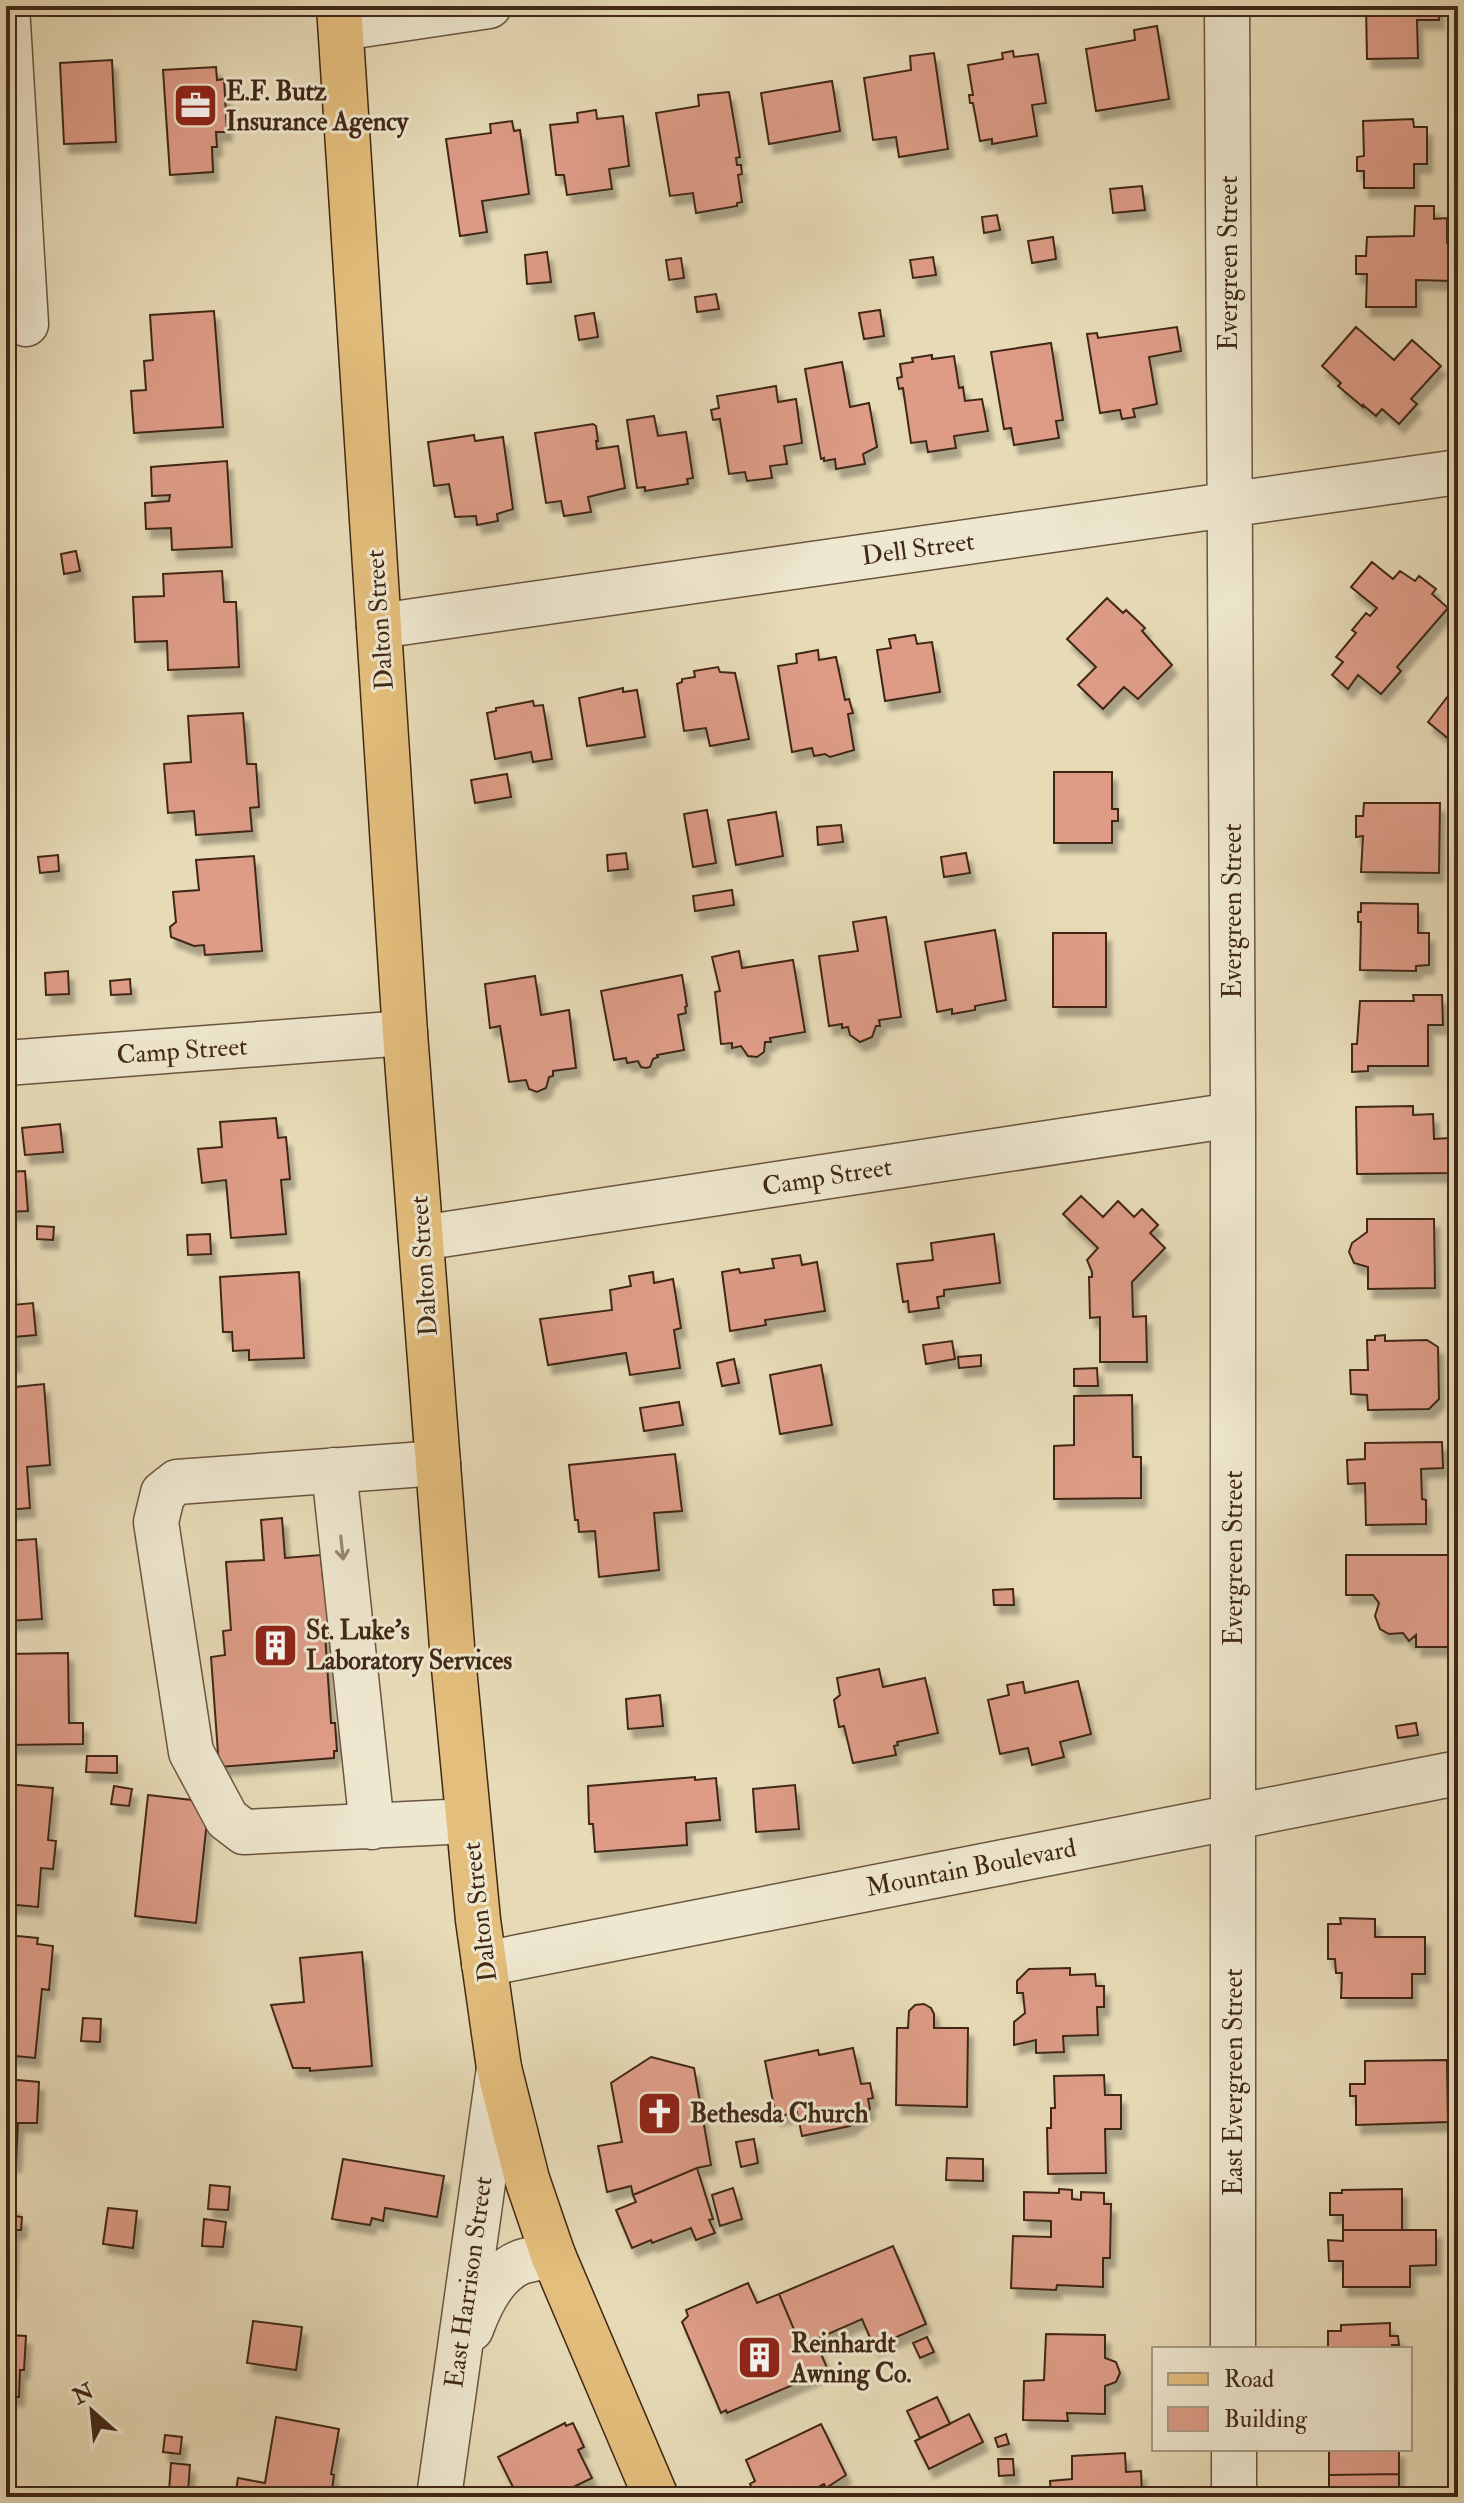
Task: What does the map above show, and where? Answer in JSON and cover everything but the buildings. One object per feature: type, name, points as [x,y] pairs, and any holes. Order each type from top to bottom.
[{"type":"main road","name":"Dalton Street","points":[[340,17],[405,1033],[468,1821],[484,1964],[499,2068],[527,2179],[553,2255],[656,2497]]},
{"type":"street","points":[[7,6],[26,324]]},
{"type":"street","points":[[340,17],[489,6]]},
{"type":"street","name":"Evergreen Street","points":[[1227,6],[1233,1815]]},
{"type":"street","name":"Dell Street","points":[[379,626],[1458,472]]},
{"type":"street","name":"Camp Street","points":[[6,1063],[405,1033]]},
{"type":"street","name":"Camp Street","points":[[421,1238],[1233,1115]]},
{"type":"street","points":[[438,1463],[177,1482],[163,1493],[156,1522],[191,1752],[227,1819],[244,1832],[468,1821]]},
{"type":"street","points":[[334,1470],[372,1827]]},
{"type":"street","name":"Mountain Boulevard","points":[[484,1964],[1458,1773]]},
{"type":"street","name":"East Evergreen Street","points":[[1233,1815],[1233,2347]]},
{"type":"street","name":"East Harrison Street","points":[[439,2497],[499,2068]]},
{"type":"street","points":[[454,2377],[480,2304],[504,2272],[521,2262],[553,2255]]},
{"type":"street","points":[[1234,2451],[1234,2497]]},
{"type":"place","name":"E.F. Butz Insurance Agency","points":[[195,106]]},
{"type":"place","name":"St. Luke's Laboratory Services","points":[[275,1645]]},
{"type":"place","name":"Bethesda Church","points":[[659,2113]]},
{"type":"place","name":"Reinhardt Awning Co.","points":[[760,2358]]}]
